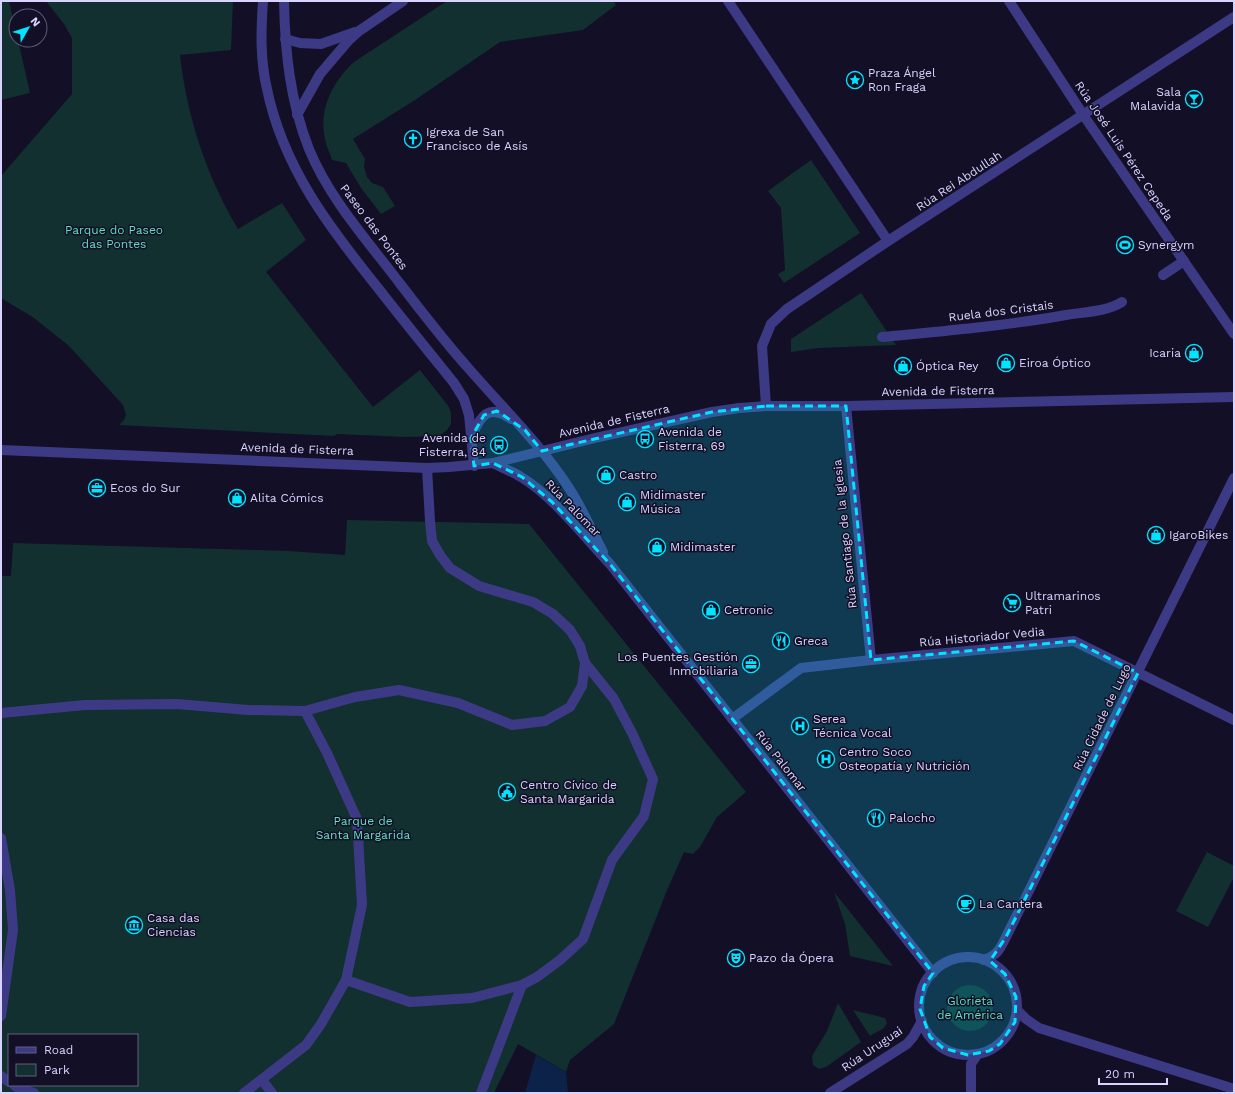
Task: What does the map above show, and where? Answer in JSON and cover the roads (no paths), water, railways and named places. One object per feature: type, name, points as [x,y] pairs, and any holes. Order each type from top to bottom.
[{"type":"street","points":[[263,1],[261,32],[266,89],[275,120],[287,150],[310,197],[338,237],[454,383],[464,399],[469,415],[474,466]]},
{"type":"street","name":"Paseo das Pontes","points":[[284,1],[285,40],[289,78],[297,115],[309,149],[326,184],[346,213],[430,321],[470,370],[525,430],[542,451]]},
{"type":"street","points":[[297,115],[320,74],[349,40],[359,31],[403,1]]},
{"type":"street","points":[[728,1],[888,241]]},
{"type":"street","name":"Rúa José Luis Pérez Cepeda","points":[[1009,1],[1084,116],[1234,334]]},
{"type":"street","name":"Rúa Rei Abdullah","points":[[766,406],[762,346],[771,324],[787,309],[888,241],[1084,116],[1234,17]]},
{"type":"street","points":[[285,40],[300,43],[321,44],[359,31]]},
{"type":"street","points":[[1163,275],[1184,261]]},
{"type":"street","name":"Ruela dos Cristais","points":[[882,337],[979,328],[1039,320],[1103,309],[1118,305],[1122,302]]},
{"type":"street","name":"Avenida de Fisterra","points":[[1,450],[427,468],[474,466],[493,463],[712,412],[766,406],[846,406],[1234,397]]},
{"type":"street","name":"Rúa Santiago de la Iglesia","points":[[846,406],[871,660]]},
{"type":"street","name":"Paseo das Pontes","points":[[471,438],[476,426],[484,415],[491,411],[505,415],[525,430]]},
{"type":"street","name":"Rúa Palomar","points":[[542,451],[570,489],[610,564]]},
{"type":"street","name":"Rúa Palomar","points":[[493,463],[522,477],[538,489],[610,564],[933,973]]},
{"type":"street","points":[[346,980],[410,1002],[472,998],[522,984],[537,977],[560,960],[583,939],[612,860],[644,816],[653,778],[632,732],[614,699],[585,663],[580,646],[570,630],[553,614],[533,602],[479,586],[450,568],[440,555],[432,541],[427,468]]},
{"type":"street","name":"Rúa Cidade de Lugo","points":[[984,960],[994,956],[1000,949],[1234,478]]},
{"type":"street","name":"Rúa Historiador Vedia","points":[[732,719],[801,668],[1074,641],[1234,720]]},
{"type":"street","points":[[1,713],[85,704],[177,704],[248,710],[305,711],[355,697],[398,690],[458,703],[512,725],[545,721],[570,707],[582,686],[585,663]]},
{"type":"street","points":[[244,1093],[306,1045],[321,1024],[346,980],[362,905],[358,819],[327,753],[305,711]]},
{"type":"street","points":[[1,838],[10,890],[13,930],[1,1016]]},
{"type":"street","points":[[975,958],[984,960],[996,966],[1005,974],[1012,985],[1016,997],[1017,1010],[1015,1022],[1009,1034],[1000,1044],[989,1051],[977,1055],[960,1054],[943,1048],[930,1037],[922,1021],[920,1009],[924,986],[933,973],[940,967],[957,959],[975,958]]},
{"type":"street","points":[[481,1093],[522,984]]},
{"type":"street","points":[[1017,1010],[1026,1019],[1039,1028],[1234,1089]]},
{"type":"street","name":"Rúa Uruguai","points":[[830,1093],[907,1044],[913,1037],[922,1021]]},
{"type":"street","points":[[971,1093],[971,1064],[977,1055]]},
{"type":"street","points":[[262,1080],[272,1093]]},
{"type":"street","points":[[15,1086],[34,1093]]},
{"type":"water","points":[[536,1055],[566,1072],[568,1093],[525,1093]]},
{"type":"place","name":"Praza Ángel Ron Fraga","points":[[855,80]]},
{"type":"place","name":"Sala Malavida","points":[[1194,99]]},
{"type":"place","name":"Igrexa de San Francisco de Asís","points":[[413,139]]},
{"type":"place","name":"Synergym","points":[[1125,245]]},
{"type":"place","name":"Icaria","points":[[1194,353]]},
{"type":"place","name":"Eiroa Óptico","points":[[1006,363]]},
{"type":"place","name":"Óptica Rey","points":[[903,366]]},
{"type":"place","name":"Avenida de Fisterra, 69","points":[[645,439]]},
{"type":"place","name":"Avenida de Fisterra, 84","points":[[499,445]]},
{"type":"place","name":"Castro","points":[[606,475]]},
{"type":"place","name":"Ecos do Sur","points":[[97,488]]},
{"type":"place","name":"Alita Cómics","points":[[237,498]]},
{"type":"place","name":"Midimaster Música","points":[[627,502]]},
{"type":"place","name":"IgaroBikes","points":[[1156,535]]},
{"type":"place","name":"Midimaster","points":[[657,547]]},
{"type":"place","name":"Ultramarinos Patri","points":[[1012,603]]},
{"type":"place","name":"Cetronic","points":[[711,610]]},
{"type":"place","name":"Greca","points":[[781,641]]},
{"type":"place","name":"Los Puentes Gestión Inmobiliaria","points":[[751,664]]},
{"type":"place","name":"Serea Técnica Vocal","points":[[800,726]]},
{"type":"place","name":"Centro Soco Osteopatía y Nutrición","points":[[826,759]]},
{"type":"place","name":"Centro Cívico de Santa Margarida","points":[[507,792]]},
{"type":"place","name":"Palocho","points":[[876,818]]},
{"type":"place","name":"La Cantera","points":[[966,904]]},
{"type":"place","name":"Casa das Ciencias","points":[[134,925]]},
{"type":"place","name":"Pazo da Ópera","points":[[736,958]]},
{"type":"park label","name":"Parque do Paseo das Pontes","points":[[114,237]]},
{"type":"park label","name":"Parque de Santa Margarida","points":[[363,828]]},
{"type":"park label","name":"Glorieta de América","points":[[970,1008]]}]
